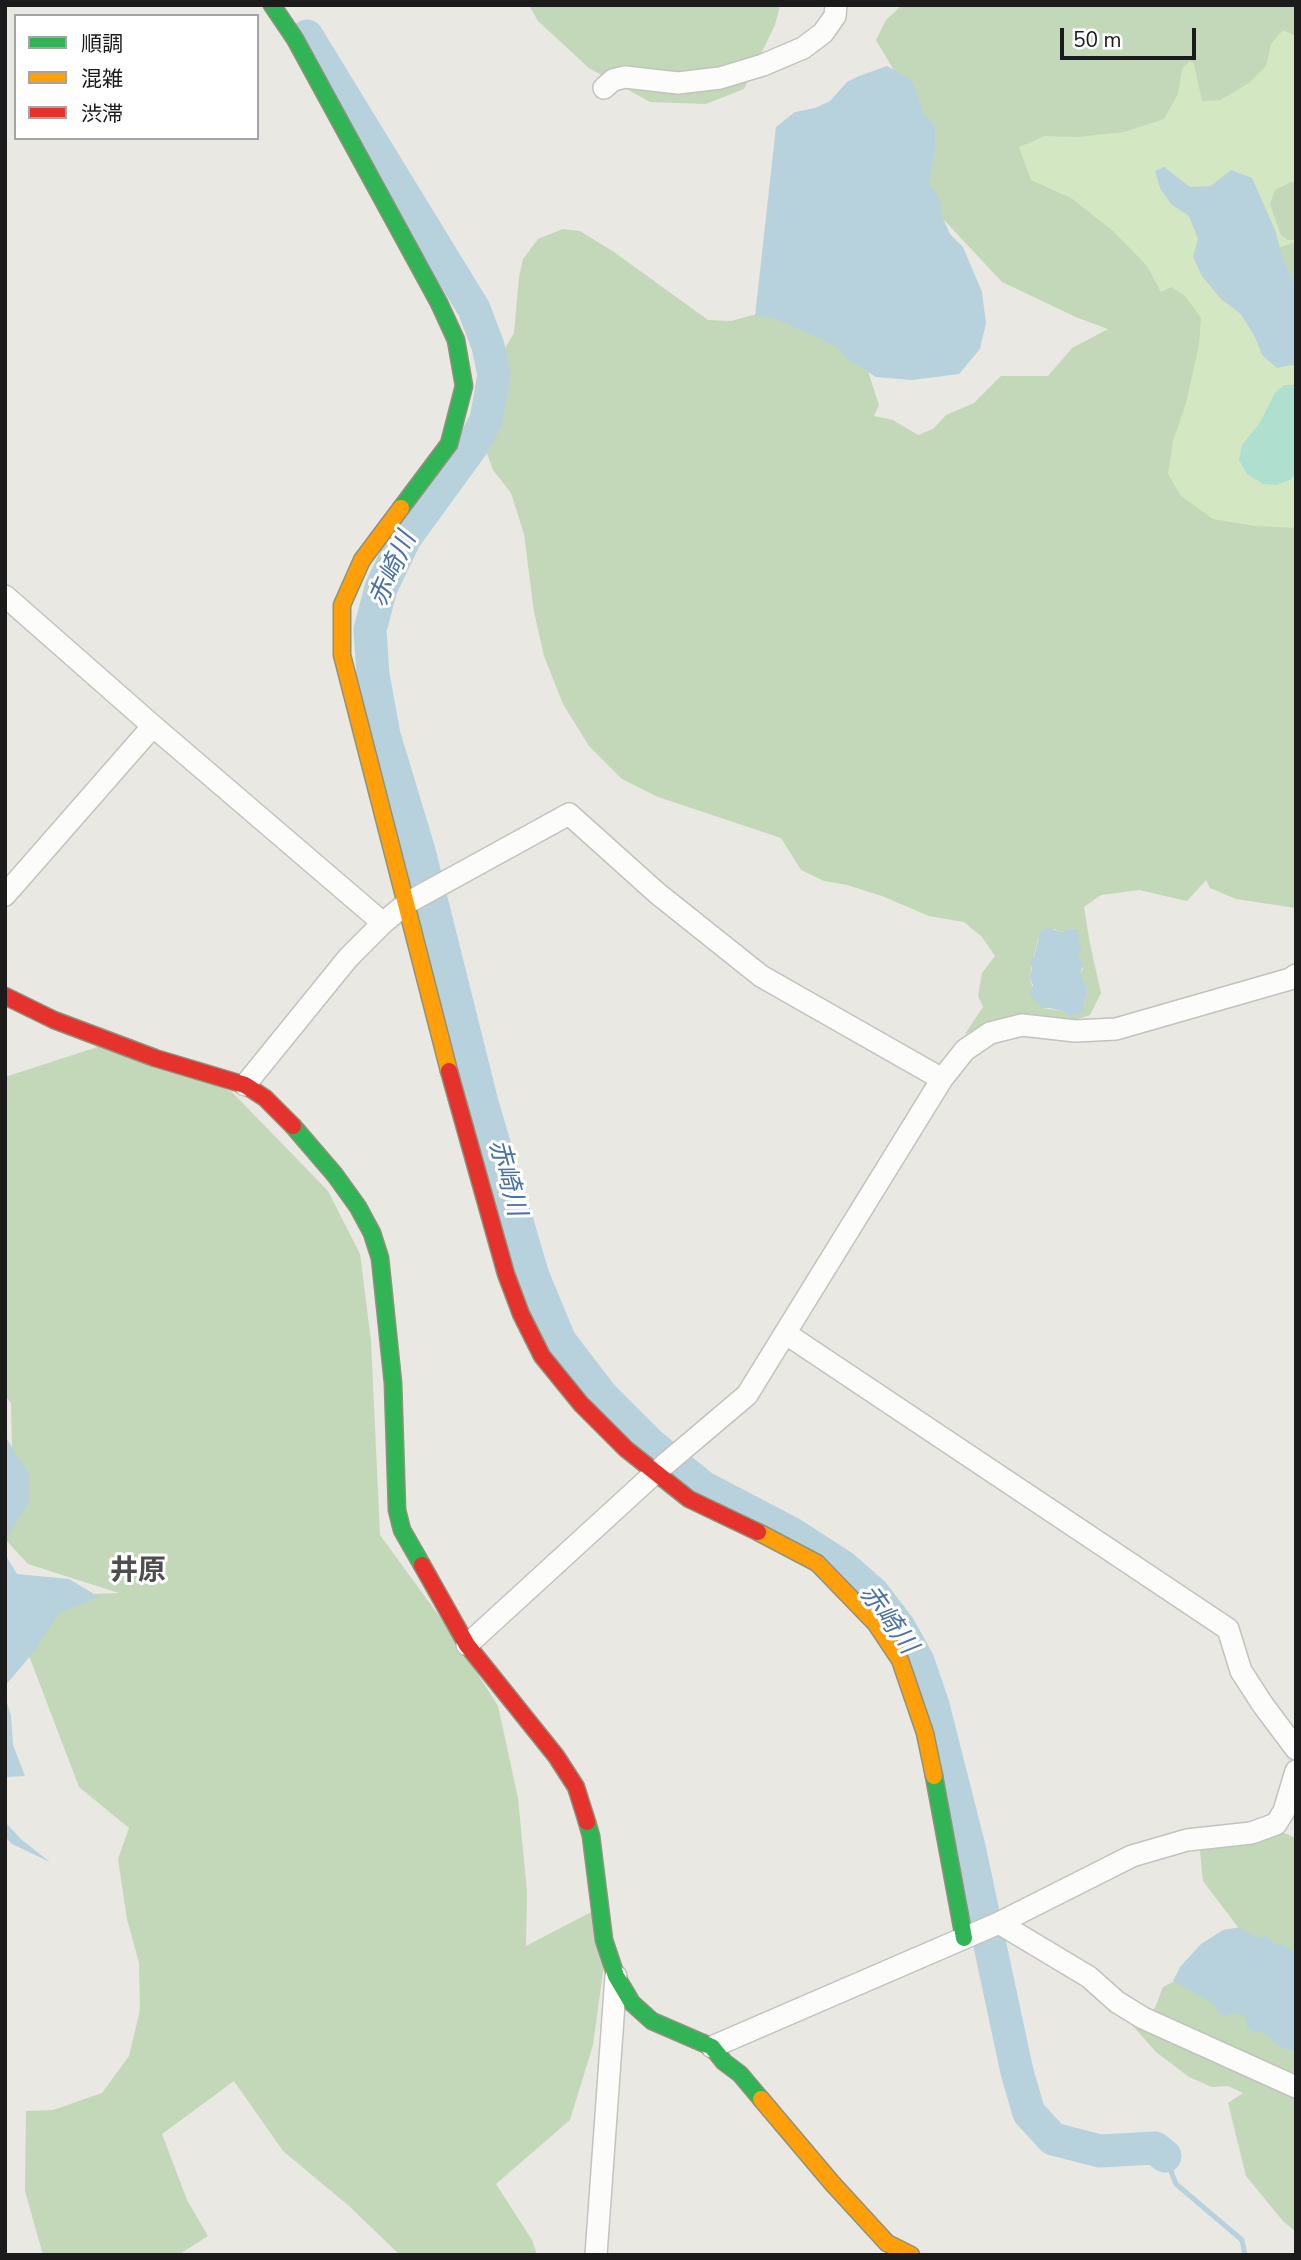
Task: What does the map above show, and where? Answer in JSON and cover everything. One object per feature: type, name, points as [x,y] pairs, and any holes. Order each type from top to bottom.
[{"type":"street","points":[[272,5],[295,38],[439,303],[456,340],[464,386],[449,444],[362,560],[342,605],[342,655],[453,1087],[506,1275],[521,1314],[542,1356],[581,1404],[626,1449],[689,1499],[817,1563],[876,1625],[900,1660],[925,1733],[964,1938]]},
{"type":"street","points":[[604,88],[613,80],[625,77],[678,83],[720,78],[763,65],[803,48],[823,33],[835,16],[836,5]]},
{"type":"street","points":[[5,596],[383,923]]},
{"type":"street","points":[[5,895],[153,726]]},
{"type":"street","points":[[245,1085],[348,958],[383,923],[407,903],[569,814],[657,893],[761,976],[942,1079]]},
{"type":"street","points":[[467,1645],[656,1472],[747,1395],[942,1079],[965,1050],[990,1033],[1022,1025],[1075,1031],[1116,1029],[1290,979],[1296,975]]},
{"type":"street","points":[[5,996],[54,1020],[155,1058],[245,1085],[265,1098],[294,1127],[358,1207],[372,1233],[380,1258],[393,1383],[397,1510],[402,1531],[467,1645],[556,1755],[576,1787],[592,1836],[604,1940],[616,1976],[632,2003],[652,2021],[712,2047],[724,2062],[740,2074],[832,2183],[883,2249],[911,2255]]},
{"type":"street","points":[[785,1333],[1228,1629],[1241,1671],[1296,1749]]},
{"type":"street","points":[[712,2047],[999,1923],[1132,1856],[1187,1840],[1251,1833],[1276,1824],[1284,1811],[1296,1771]]},
{"type":"street","points":[[999,1923],[1089,1976],[1117,2002],[1143,2018],[1296,2087]]},
{"type":"street","points":[[596,2255],[616,1976]]},
{"type":"green space","points":[[529,5],[780,5],[775,25],[744,89],[706,104],[650,102],[589,68],[538,21]]},
{"type":"green space","points":[[902,5],[1296,5],[1296,36],[1283,30],[1271,44],[1266,66],[1249,83],[1220,100],[1202,101],[1194,64],[1190,61],[1182,69],[1178,94],[1164,119],[1124,132],[1078,137],[1045,136],[1019,147],[1031,180],[1071,198],[1113,231],[1147,266],[1161,292],[1171,287],[1185,296],[1201,318],[1199,345],[1186,403],[1173,441],[1168,474],[1181,496],[1213,519],[1255,526],[1296,528],[1296,908],[1236,899],[1210,888],[1206,880],[1187,901],[1139,890],[1101,895],[1084,907],[1101,993],[1090,1015],[1072,1021],[1009,1016],[965,1034],[983,1007],[978,996],[982,973],[995,956],[982,937],[964,922],[929,916],[882,896],[824,881],[801,870],[781,838],[658,797],[622,779],[589,746],[563,704],[544,656],[534,612],[524,534],[511,493],[493,470],[485,448],[480,406],[486,380],[514,333],[523,259],[538,239],[563,229],[580,231],[614,252],[708,320],[731,321],[768,311],[836,337],[866,365],[879,405],[874,416],[893,420],[918,435],[933,429],[946,415],[974,403],[1001,376],[1048,376],[1072,348],[1108,329],[1078,318],[1002,282],[931,206],[912,101],[876,40],[886,20]],"holes":[[[1075,928],[1078,957],[1083,969],[1079,975],[1088,994],[1085,995],[1084,1009],[1074,1013],[1042,1008],[1029,977],[1038,939],[1054,929],[1061,932]]]},
{"type":"green space","points":[[1296,5],[1296,628],[1101,606],[1146,331],[992,199],[1045,40]]},
{"type":"green space","points":[[1296,182],[1296,240],[1288,240],[1281,235],[1270,204],[1275,190]]},
{"type":"green space","points":[[1296,242],[1296,309],[1272,250]]},
{"type":"green space","points":[[1284,385],[1296,385],[1296,473],[1290,480],[1276,485],[1263,484],[1247,474],[1239,460],[1242,445],[1259,424],[1275,393]]},
{"type":"green space","points":[[113,1042],[232,1092],[328,1191],[360,1254],[371,1341],[380,1535],[453,1635],[498,1706],[518,1798],[527,1892],[526,1946],[595,1910],[605,1957],[593,2045],[570,2120],[496,2184],[532,2240],[537,2255],[400,2255],[349,2206],[283,2151],[234,2081],[162,2134],[187,2200],[208,2236],[178,2255],[43,2255],[25,2191],[26,2111],[53,2110],[102,2093],[129,2056],[140,2010],[139,1963],[127,1919],[118,1859],[129,1828],[79,1787],[23,1640],[67,1595],[119,1593],[28,1564],[5,1539],[13,1490],[11,1403],[5,1396],[5,1077]]},
{"type":"green space","points":[[1272,1828],[1296,1838],[1296,1961],[1250,1943],[1203,1881],[1199,1841]]},
{"type":"green space","points":[[1183,1977],[1296,2047],[1296,2232],[1283,2221],[1246,2176],[1228,2103],[1243,2093],[1228,2086],[1212,2087],[1189,2077],[1156,2052],[1132,2025],[1155,2008],[1163,1987]]},
{"type":"water","points":[[887,66],[911,79],[924,114],[935,126],[935,148],[929,183],[942,203],[942,216],[950,234],[963,247],[982,292],[986,323],[980,349],[959,374],[912,380],[876,377],[847,359],[836,346],[772,317],[755,316],[776,127],[795,112],[815,108],[830,101],[847,82]]},
{"type":"water","points":[[1164,167],[1190,187],[1211,186],[1231,170],[1252,178],[1275,230],[1284,263],[1296,291],[1296,366],[1277,368],[1262,355],[1241,314],[1221,299],[1202,276],[1193,257],[1198,239],[1189,216],[1171,204],[1160,188],[1155,171]]},
{"type":"water","points":[[1045,927],[1061,932],[1075,928],[1079,937],[1082,949],[1078,952],[1078,957],[1083,963],[1080,975],[1088,994],[1085,996],[1084,1011],[1074,1013],[1070,1017],[1066,1012],[1042,1008],[1029,993],[1033,985],[1029,977],[1032,968],[1030,960],[1034,957],[1040,933]]},
{"type":"water","points":[[5,1436],[30,1476],[30,1500],[5,1541]]},
{"type":"water","points":[[5,1554],[17,1574],[69,1579],[99,1597],[59,1613],[32,1654],[5,1686]]},
{"type":"water","points":[[5,1696],[11,1716],[13,1745],[25,1776],[5,1777]]},
{"type":"water","points":[[5,1822],[22,1840],[50,1862],[12,1844],[5,1837]]},
{"type":"water","points":[[1241,1927],[1258,1938],[1266,1935],[1276,1945],[1283,1943],[1290,1950],[1296,1948],[1296,2051],[1281,2047],[1261,2031],[1255,2033],[1246,2027],[1247,2021],[1243,2015],[1233,2013],[1224,2017],[1210,2002],[1173,1981],[1180,1967],[1201,1944],[1223,1930]]},
{"type":"waterway","name":"赤崎川","points":[[307,36],[474,309],[488,346],[494,375],[486,420],[472,446],[405,538],[381,588],[370,630],[373,675],[384,735],[419,851],[482,1103],[533,1276],[560,1341],[602,1396],[650,1444],[703,1487],[791,1533],[842,1566],[873,1593],[899,1627],[918,1661],[933,1705],[969,1847],[1017,2072],[1029,2113],[1053,2139],[1100,2151],[1155,2148],[1165,2156]]},
{"type":"waterway","points":[[1165,2156],[1176,2184],[1242,2240],[1245,2255]]},
{"type":"traffic: fast","points":[[272,5],[295,39],[439,303],[456,340],[464,386],[449,444],[401,508]]},
{"type":"traffic: fast","points":[[293,1126],[358,1207],[372,1233],[380,1258],[393,1383],[397,1510],[402,1530],[422,1565]]},
{"type":"traffic: fast","points":[[934,1776],[964,1938]]},
{"type":"traffic: fast","points":[[587,1822],[604,1940],[616,1976],[632,2003],[652,2021],[712,2047],[761,2099]]},
{"type":"traffic: slow","points":[[401,508],[362,560],[342,605],[342,655],[449,1071]]},
{"type":"traffic: slow","points":[[758,1532],[817,1563],[876,1624],[900,1660],[925,1733],[934,1776]]},
{"type":"traffic: slow","points":[[761,2099],[887,2243],[911,2255]]},
{"type":"traffic: jam","points":[[5,996],[54,1020],[155,1058],[245,1085],[265,1098],[293,1126]]},
{"type":"traffic: jam","points":[[449,1071],[506,1274],[521,1314],[542,1356],[581,1404],[626,1449],[689,1499],[758,1532]]},
{"type":"traffic: jam","points":[[422,1565],[467,1645],[556,1756],[576,1787],[587,1822]]},
{"type":"district","name":"井原","points":[[138,1572]]}]
